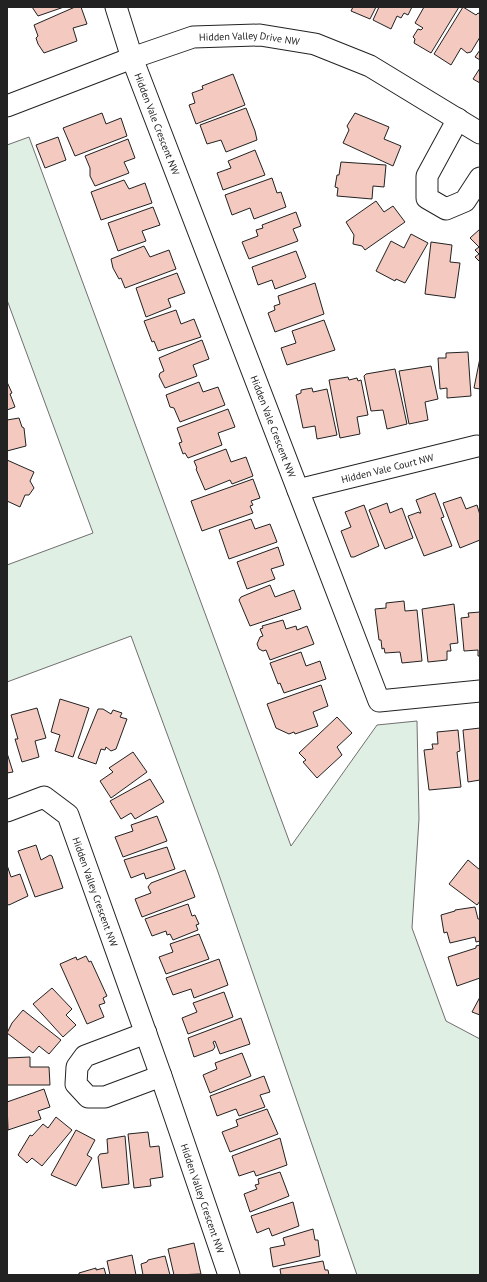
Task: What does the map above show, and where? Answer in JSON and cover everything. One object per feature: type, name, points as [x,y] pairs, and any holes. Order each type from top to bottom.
[{"type":"street","name":"Hidden Vale Crescent NW","points":[[116,7],[132,58],[379,701],[480,691]]},
{"type":"street","name":"Hidden Valley Drive NW","points":[[7,106],[132,58],[193,37],[260,35],[315,44],[370,66],[480,133]]},
{"type":"street","points":[[458,119],[427,176],[427,198],[446,208],[465,201],[480,178]]},
{"type":"street","name":"Hidden Vale Court NW","points":[[298,490],[477,446]]},
{"type":"street","name":"Hidden Valley Crescent NW","points":[[7,811],[44,797],[68,815],[146,1033],[229,1275]]},
{"type":"street","points":[[146,1033],[85,1056],[77,1067],[76,1084],[88,1097],[105,1097],[161,1076]]},
{"type":"green space","points":[[29,137],[291,846],[377,725],[417,721],[419,819],[412,928],[446,1021],[480,1039],[480,1275],[357,1275],[218,872],[131,636],[7,682],[7,565],[93,533],[7,300],[7,145]]},
{"type":"building","points":[[32,7],[64,7],[38,16]]},
{"type":"building","points":[[75,7],[81,7],[87,24],[73,28],[77,41],[44,53],[38,44],[36,38],[38,36],[34,25]]},
{"type":"building","points":[[353,7],[376,7],[370,19],[351,11]]},
{"type":"building","points":[[379,7],[412,7],[408,15],[404,13],[401,18],[397,16],[391,29],[373,20]]},
{"type":"building","points":[[424,7],[459,7],[431,53],[414,43],[415,39],[413,37],[418,29],[421,30],[423,28],[415,23]]},
{"type":"building","points":[[463,7],[476,15],[478,13],[480,14],[480,37],[471,52],[467,53],[461,48],[451,65],[434,54]]},
{"type":"building","points":[[480,50],[480,60],[475,57]]},
{"type":"building","points":[[480,68],[480,83],[473,79]]},
{"type":"building","points":[[233,74],[245,105],[196,124],[189,105],[195,103],[192,93],[203,89],[202,86]]},
{"type":"building","points":[[246,108],[257,140],[226,152],[221,140],[207,144],[200,125]]},
{"type":"building","points":[[102,113],[106,124],[121,118],[127,136],[75,156],[63,128]]},
{"type":"building","points":[[355,113],[389,127],[384,139],[401,146],[393,166],[343,143],[349,130],[347,126]]},
{"type":"building","points":[[58,137],[66,160],[45,168],[36,145]]},
{"type":"building","points":[[128,139],[135,158],[124,162],[129,173],[95,186],[90,176],[90,168],[85,156]]},
{"type":"building","points":[[255,150],[265,175],[223,190],[217,173],[231,168],[228,161]]},
{"type":"building","points":[[341,162],[386,165],[384,187],[373,186],[372,199],[337,196],[338,188],[335,187]]},
{"type":"building","points":[[272,178],[277,193],[281,192],[286,207],[254,219],[250,208],[232,215],[225,195]]},
{"type":"building","points":[[124,180],[129,189],[145,183],[152,203],[101,220],[91,192]]},
{"type":"building","points":[[376,201],[384,212],[393,206],[405,222],[365,250],[362,246],[353,244],[354,235],[346,222]]},
{"type":"building","points":[[153,207],[160,225],[142,231],[146,241],[118,251],[108,223]]},
{"type":"building","points":[[296,212],[301,226],[293,229],[298,241],[249,259],[242,242],[258,236],[256,230],[263,228],[262,225]]},
{"type":"building","points":[[480,229],[480,262],[475,257],[479,254],[475,250],[479,247],[470,238]]},
{"type":"building","points":[[411,234],[428,243],[405,283],[396,279],[395,281],[376,271],[391,241],[404,248]]},
{"type":"building","points":[[431,242],[452,245],[450,262],[460,263],[455,298],[425,294]]},
{"type":"building","points":[[144,246],[150,257],[169,250],[176,269],[125,288],[121,278],[119,279],[113,268],[111,259]]},
{"type":"building","points":[[296,251],[306,277],[305,278],[275,289],[272,280],[258,285],[252,267]]},
{"type":"building","points":[[177,273],[185,293],[168,299],[171,307],[146,317],[136,288]]},
{"type":"building","points":[[315,283],[324,314],[275,332],[268,313],[275,310],[274,306],[280,304],[278,296]]},
{"type":"building","points":[[176,310],[181,324],[194,319],[201,337],[158,351],[154,341],[152,342],[144,321]]},
{"type":"building","points":[[324,320],[335,350],[287,365],[281,348],[296,343],[292,331]]},
{"type":"building","points":[[202,340],[209,359],[193,365],[197,376],[165,388],[159,376],[160,373],[164,371],[159,358]]},
{"type":"building","points":[[468,352],[471,396],[447,398],[447,388],[440,389],[438,358],[446,358],[446,353]]},
{"type":"building","points":[[480,358],[480,389],[474,388]]},
{"type":"building","points":[[431,366],[438,399],[425,402],[428,420],[409,424],[399,371]]},
{"type":"building","points":[[395,369],[407,424],[387,429],[383,410],[371,411],[364,376],[366,374]]},
{"type":"building","points":[[348,377],[349,380],[357,378],[358,381],[361,380],[368,415],[357,417],[360,434],[340,438],[329,380]]},
{"type":"building","points":[[7,382],[12,393],[10,394],[15,407],[7,410]]},
{"type":"building","points":[[199,382],[203,392],[218,387],[225,405],[180,422],[174,408],[170,407],[166,395]]},
{"type":"building","points":[[312,388],[313,392],[327,389],[337,435],[317,439],[315,426],[303,428],[296,395],[301,393],[301,390]]},
{"type":"building","points":[[228,409],[235,427],[218,433],[222,445],[188,458],[185,453],[183,454],[179,443],[182,442],[177,428]]},
{"type":"building","points":[[19,418],[22,427],[24,428],[26,446],[7,451],[7,420]]},
{"type":"building","points":[[226,449],[231,462],[246,457],[253,476],[232,484],[230,480],[205,490],[194,461]]},
{"type":"building","points":[[7,460],[34,472],[30,481],[34,488],[29,495],[25,495],[20,507],[7,501]]},
{"type":"building","points":[[253,479],[260,498],[251,501],[253,505],[250,506],[253,513],[202,531],[191,501]]},
{"type":"building","points":[[435,493],[444,517],[441,518],[452,546],[424,556],[408,516],[419,512],[421,513],[416,500]]},
{"type":"building","points":[[461,497],[466,509],[477,505],[480,515],[480,540],[460,548],[443,503]]},
{"type":"building","points":[[387,503],[390,513],[402,508],[413,538],[385,549],[369,510]]},
{"type":"building","points":[[364,505],[379,546],[351,557],[341,531],[351,527],[345,512]]},
{"type":"building","points":[[251,519],[255,529],[270,524],[277,542],[229,559],[219,530]]},
{"type":"building","points":[[278,547],[284,565],[271,569],[275,579],[247,589],[237,562]]},
{"type":"building","points":[[270,585],[275,597],[294,590],[301,609],[250,626],[239,600],[241,597]]},
{"type":"building","points":[[404,601],[405,611],[417,610],[422,661],[402,663],[400,652],[385,653],[384,648],[382,649],[381,640],[379,640],[375,609],[386,608],[386,603]]},
{"type":"building","points":[[454,604],[458,643],[450,644],[451,651],[447,651],[447,660],[428,662],[422,609]]},
{"type":"building","points":[[480,612],[480,656],[478,656],[478,650],[464,651],[461,618],[469,617],[468,613]]},
{"type":"building","points":[[283,620],[286,629],[296,626],[297,630],[307,626],[314,644],[270,660],[266,650],[263,651],[259,649],[257,644],[260,637],[263,636],[260,629],[263,628],[262,626]]},
{"type":"building","points":[[301,652],[306,666],[320,661],[326,679],[284,693],[280,683],[278,684],[270,663]]},
{"type":"building","points":[[321,685],[328,706],[313,712],[318,726],[295,734],[294,732],[289,734],[276,728],[267,704]]},
{"type":"building","points":[[60,699],[89,708],[73,757],[55,751],[60,735],[51,732]]},
{"type":"building","points":[[37,708],[46,738],[35,741],[39,757],[22,762],[15,739],[18,739],[11,715]]},
{"type":"building","points":[[98,709],[103,709],[111,714],[113,710],[122,713],[120,717],[127,719],[116,749],[111,751],[106,747],[105,750],[101,749],[96,764],[78,758]]},
{"type":"building","points":[[337,717],[352,733],[337,747],[342,755],[317,778],[303,762],[306,760],[299,753]]},
{"type":"building","points":[[480,728],[480,780],[468,782],[463,730]]},
{"type":"building","points":[[458,730],[460,751],[457,752],[461,787],[429,790],[424,750],[433,749],[432,744],[438,744],[437,732]]},
{"type":"building","points":[[133,752],[147,772],[111,798],[100,781],[113,772],[109,768]]},
{"type":"building","points":[[7,753],[13,772],[7,773]]},
{"type":"building","points":[[150,779],[164,802],[135,819],[131,813],[121,819],[110,801]]},
{"type":"building","points":[[157,816],[167,841],[123,857],[115,837],[133,831],[131,825]]},
{"type":"building","points":[[36,845],[41,860],[50,855],[52,856],[63,888],[35,897],[18,851]]},
{"type":"building","points":[[167,847],[175,869],[146,879],[144,873],[131,878],[124,860]]},
{"type":"building","points":[[468,860],[480,870],[480,901],[477,905],[449,884]]},
{"type":"building","points":[[7,865],[11,877],[20,874],[28,896],[9,905],[7,904]]},
{"type":"building","points":[[185,870],[195,897],[142,917],[135,899],[151,893],[148,887],[151,883]]},
{"type":"building","points":[[188,904],[192,916],[195,915],[199,924],[196,925],[198,930],[173,940],[170,934],[167,935],[166,931],[152,936],[145,919]]},
{"type":"building","points":[[475,907],[478,919],[480,919],[480,941],[476,942],[475,937],[450,943],[447,932],[444,933],[441,915],[455,910]]},
{"type":"building","points":[[199,934],[209,959],[166,974],[159,957],[173,952],[170,944]]},
{"type":"building","points":[[480,945],[480,978],[457,986],[448,957],[476,948],[476,946]]},
{"type":"building","points":[[86,956],[89,962],[91,961],[107,996],[103,998],[105,1003],[99,1005],[104,1017],[87,1024],[60,964],[76,957],[77,960]]},
{"type":"building","points":[[219,959],[228,985],[194,998],[191,989],[173,995],[166,978]]},
{"type":"building","points":[[52,988],[72,1009],[66,1015],[76,1025],[63,1037],[33,1004]]},
{"type":"building","points":[[224,992],[233,1017],[188,1034],[182,1018],[197,1012],[193,1003]]},
{"type":"building","points":[[480,997],[480,1015],[472,1012]]},
{"type":"building","points":[[23,1010],[61,1040],[49,1054],[39,1046],[33,1053],[7,1033],[12,1023]]},
{"type":"building","points":[[241,1018],[250,1044],[220,1054],[215,1041],[213,1042],[215,1047],[213,1050],[194,1057],[188,1038]]},
{"type":"building","points":[[242,1053],[251,1076],[210,1093],[203,1075],[217,1069],[215,1063]]},
{"type":"building","points":[[30,1057],[30,1067],[49,1067],[50,1085],[7,1085],[7,1058]]},
{"type":"building","points":[[264,1076],[270,1092],[260,1095],[265,1107],[239,1116],[236,1109],[217,1116],[210,1096]]},
{"type":"building","points":[[44,1089],[50,1107],[38,1111],[41,1119],[8,1130],[7,1102]]},
{"type":"building","points":[[267,1109],[278,1134],[230,1152],[222,1132],[238,1126],[236,1120]]},
{"type":"building","points":[[56,1117],[72,1130],[42,1166],[32,1158],[27,1163],[18,1155],[30,1135],[32,1136],[43,1124],[48,1128]]},
{"type":"building","points":[[76,1130],[95,1140],[87,1155],[92,1158],[76,1186],[51,1175]]},
{"type":"building","points":[[148,1132],[150,1147],[159,1146],[163,1177],[150,1179],[151,1186],[134,1188],[128,1134]]},
{"type":"building","points":[[125,1136],[129,1184],[102,1188],[98,1157],[100,1154],[108,1153],[107,1139]]},
{"type":"building","points":[[280,1138],[287,1165],[256,1176],[254,1171],[239,1176],[232,1156]]},
{"type":"building","points":[[280,1172],[289,1196],[250,1212],[244,1194],[257,1189],[255,1185],[259,1184],[258,1179]]},
{"type":"building","points":[[293,1202],[299,1226],[272,1236],[269,1228],[257,1233],[251,1216]]},
{"type":"building","points":[[313,1229],[315,1240],[318,1240],[320,1256],[273,1267],[270,1248],[285,1245],[283,1238]]},
{"type":"building","points":[[194,1243],[201,1274],[174,1275],[168,1249]]},
{"type":"building","points":[[132,1255],[136,1275],[110,1275],[107,1261]]},
{"type":"building","points":[[165,1256],[170,1275],[143,1275],[141,1264],[147,1262],[148,1260]]},
{"type":"building","points":[[323,1261],[325,1270],[328,1270],[329,1275],[281,1275],[280,1269]]},
{"type":"building","points":[[96,1268],[96,1270],[104,1268],[106,1275],[79,1275],[79,1273]]}]
